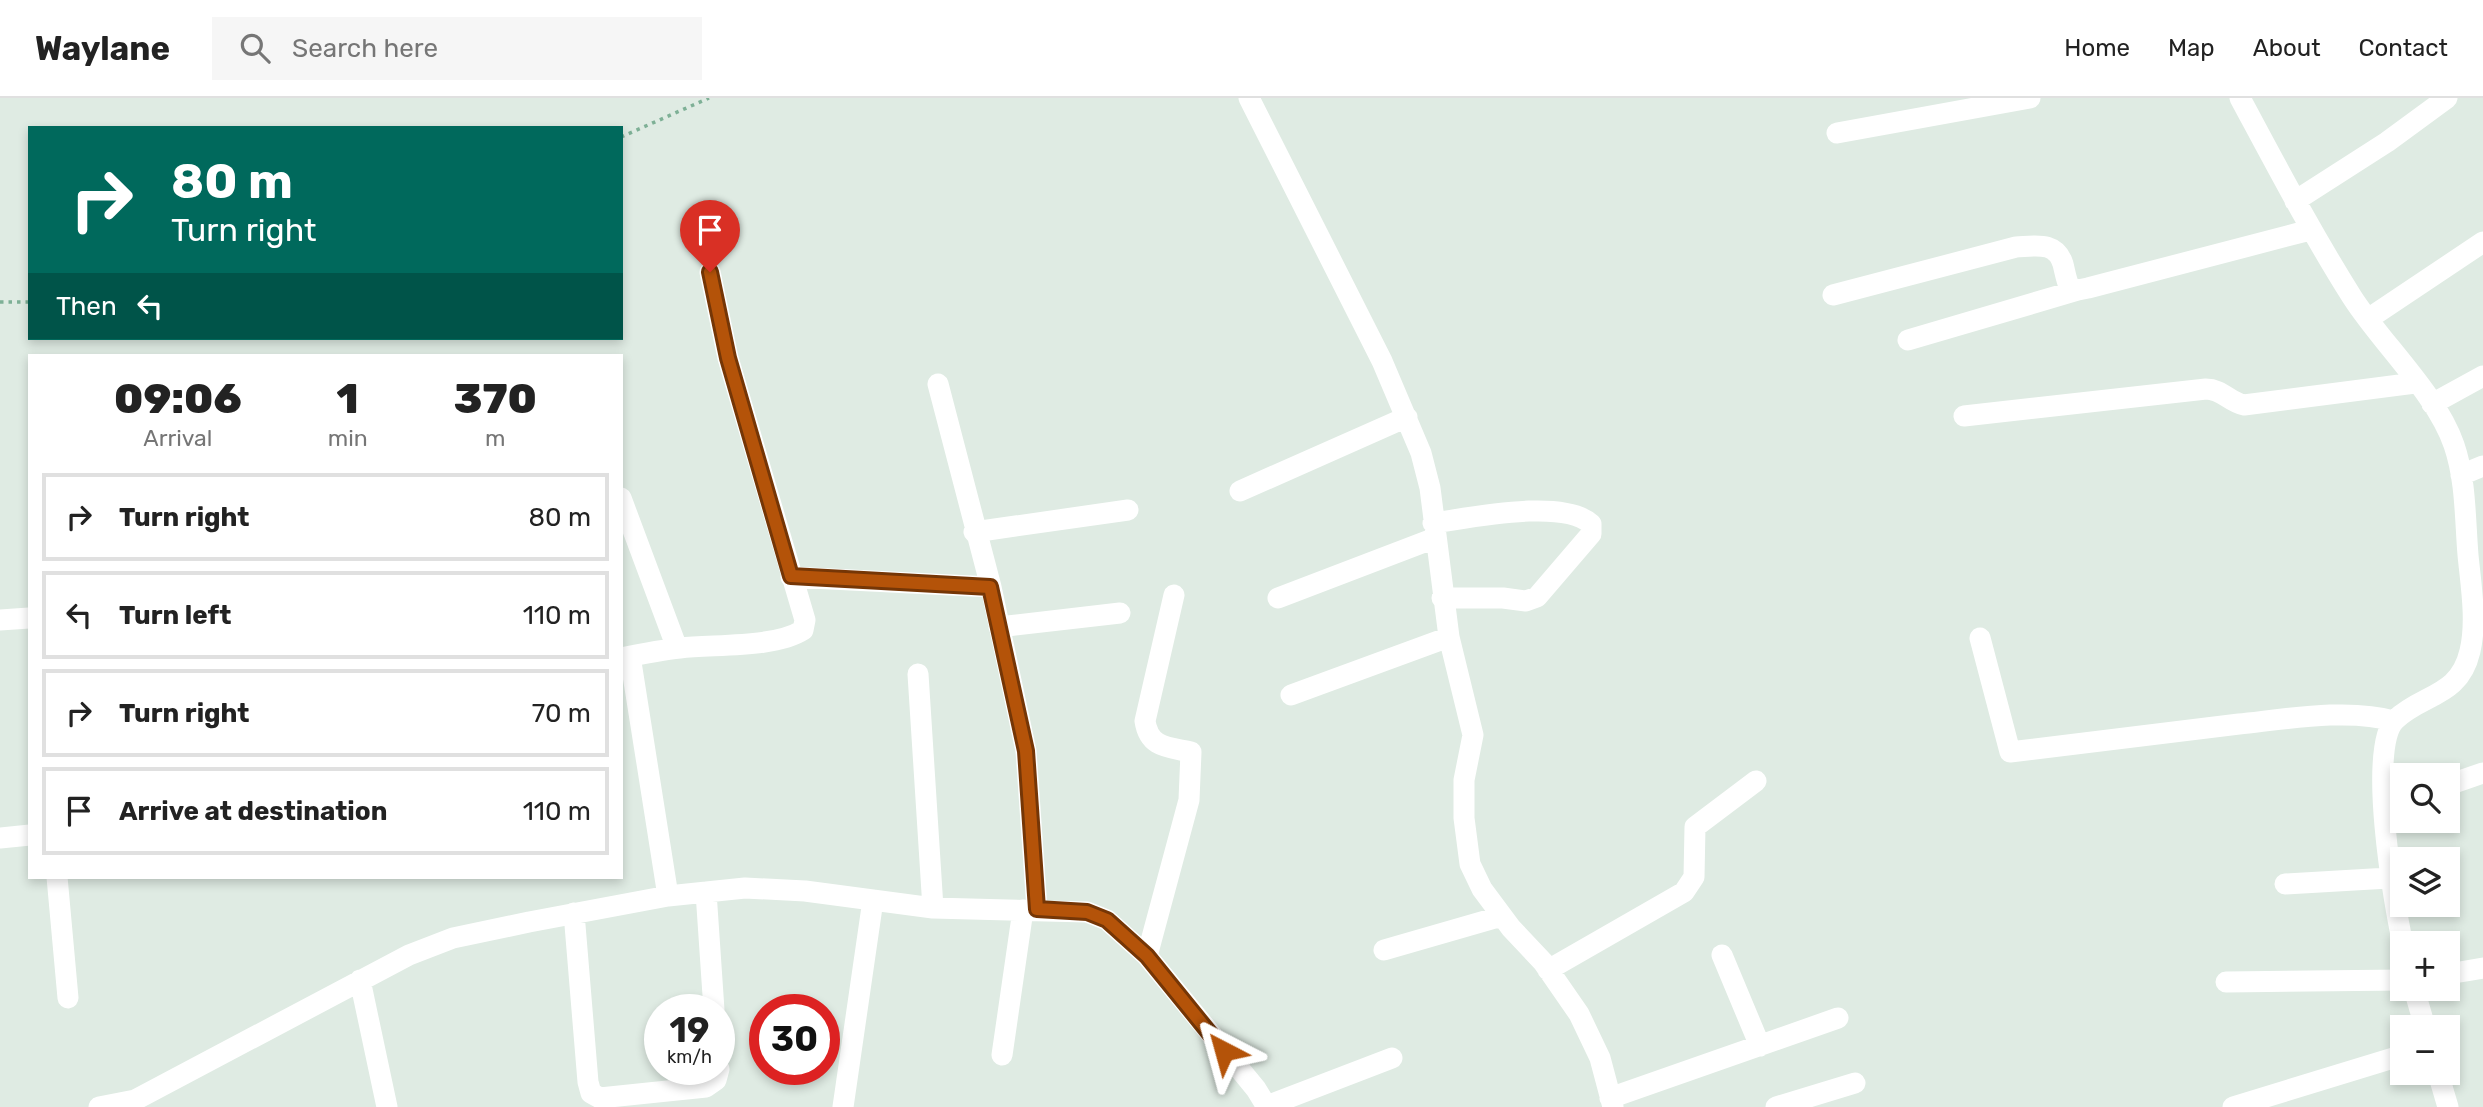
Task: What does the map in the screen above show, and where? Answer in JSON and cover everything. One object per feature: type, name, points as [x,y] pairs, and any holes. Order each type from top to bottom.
[{"type":"street","points":[[1249,98],[1382,361],[1421,453],[1430,488],[1442,598],[1449,636],[1473,735],[1464,780],[1464,818],[1470,864],[1482,889],[1548,970],[1588,1030],[1600,1058],[1611,1102],[1838,1018]]},
{"type":"street","points":[[1837,133],[2030,98]]},
{"type":"street","points":[[2240,98],[2310,230],[2368,319],[2432,404],[2454,446],[2461,475],[2476,564],[2470,652],[2459,677],[2446,689],[2394,721],[2386,737],[2383,759],[2390,787]]},
{"type":"street","points":[[2295,201],[2387,142],[2447,98]]},
{"type":"street","points":[[1908,340],[2078,290],[2310,230]]},
{"type":"street","points":[[2368,319],[2483,242]]},
{"type":"street","points":[[1833,295],[2016,247],[2042,245],[2055,249],[2070,286],[2078,290]]},
{"type":"street","points":[[668,896],[626,657],[677,648],[793,636],[803,630],[805,620],[728,358],[710,272]]},
{"type":"street","points":[[2432,404],[2483,376]]},
{"type":"street","points":[[1964,416],[2206,389],[2220,392],[2235,404],[2244,405],[2415,383]]},
{"type":"street","points":[[938,384],[990,587],[1026,751],[1030,909],[1002,1055]]},
{"type":"street","points":[[1240,491],[1407,417]]},
{"type":"street","points":[[2461,475],[2483,466]]},
{"type":"street","points":[[623,503],[677,648]]},
{"type":"street","points":[[974,532],[1128,510]]},
{"type":"street","points":[[1278,598],[1434,530],[1531,510],[1584,518],[1591,524],[1591,534],[1537,597],[1527,601],[1503,598],[1442,598]]},
{"type":"street","points":[[791,576],[990,587]]},
{"type":"street","points":[[1147,956],[1189,800],[1191,752],[1156,743],[1147,734],[1145,721],[1174,595]]},
{"type":"street","points":[[999,627],[1120,613]]},
{"type":"street","points":[[0,620],[28,618]]},
{"type":"street","points":[[1291,695],[1449,636]]},
{"type":"street","points":[[1980,638],[2010,752],[2279,720],[2355,715],[2378,716],[2394,721]]},
{"type":"street","points":[[918,674],[933,908]]},
{"type":"street","points":[[2460,781],[2483,773]]},
{"type":"street","points":[[1548,970],[1684,892],[1693,877],[1695,827],[1756,781]]},
{"type":"street","points":[[2392,833],[2389,878],[2400,931]]},
{"type":"street","points":[[0,838],[28,835]]},
{"type":"street","points":[[2285,884],[2389,878]]},
{"type":"street","points":[[57,879],[68,998]]},
{"type":"street","points":[[99,1107],[135,1100],[409,955],[453,939],[668,896],[745,888],[805,891],[933,908],[1087,912],[1107,920],[1147,956],[1267,1107],[1392,1058]]},
{"type":"street","points":[[706,892],[714,994]]},
{"type":"street","points":[[843,1107],[873,900]]},
{"type":"street","points":[[573,913],[591,1093],[600,1098],[658,1099],[709,1085]]},
{"type":"street","points":[[1384,950],[1502,916]]},
{"type":"street","points":[[1722,955],[1760,1046]]},
{"type":"street","points":[[2460,972],[2483,968]]},
{"type":"street","points":[[360,980],[387,1107]]},
{"type":"street","points":[[2226,982],[2390,980]]},
{"type":"street","points":[[2233,1107],[2390,1059]]},
{"type":"street","points":[[1776,1107],[1856,1083]]},
{"type":"street","points":[[2442,1085],[2448,1107]]},
{"type":"path","points":[[623,137],[709,98]]},
{"type":"path","points":[[0,302],[28,302]]},
{"type":"route","points":[[710,272],[728,358],[791,576],[990,587],[1026,751],[1037,909],[1087,912],[1107,920],[1147,956],[1224,1051]]}]
